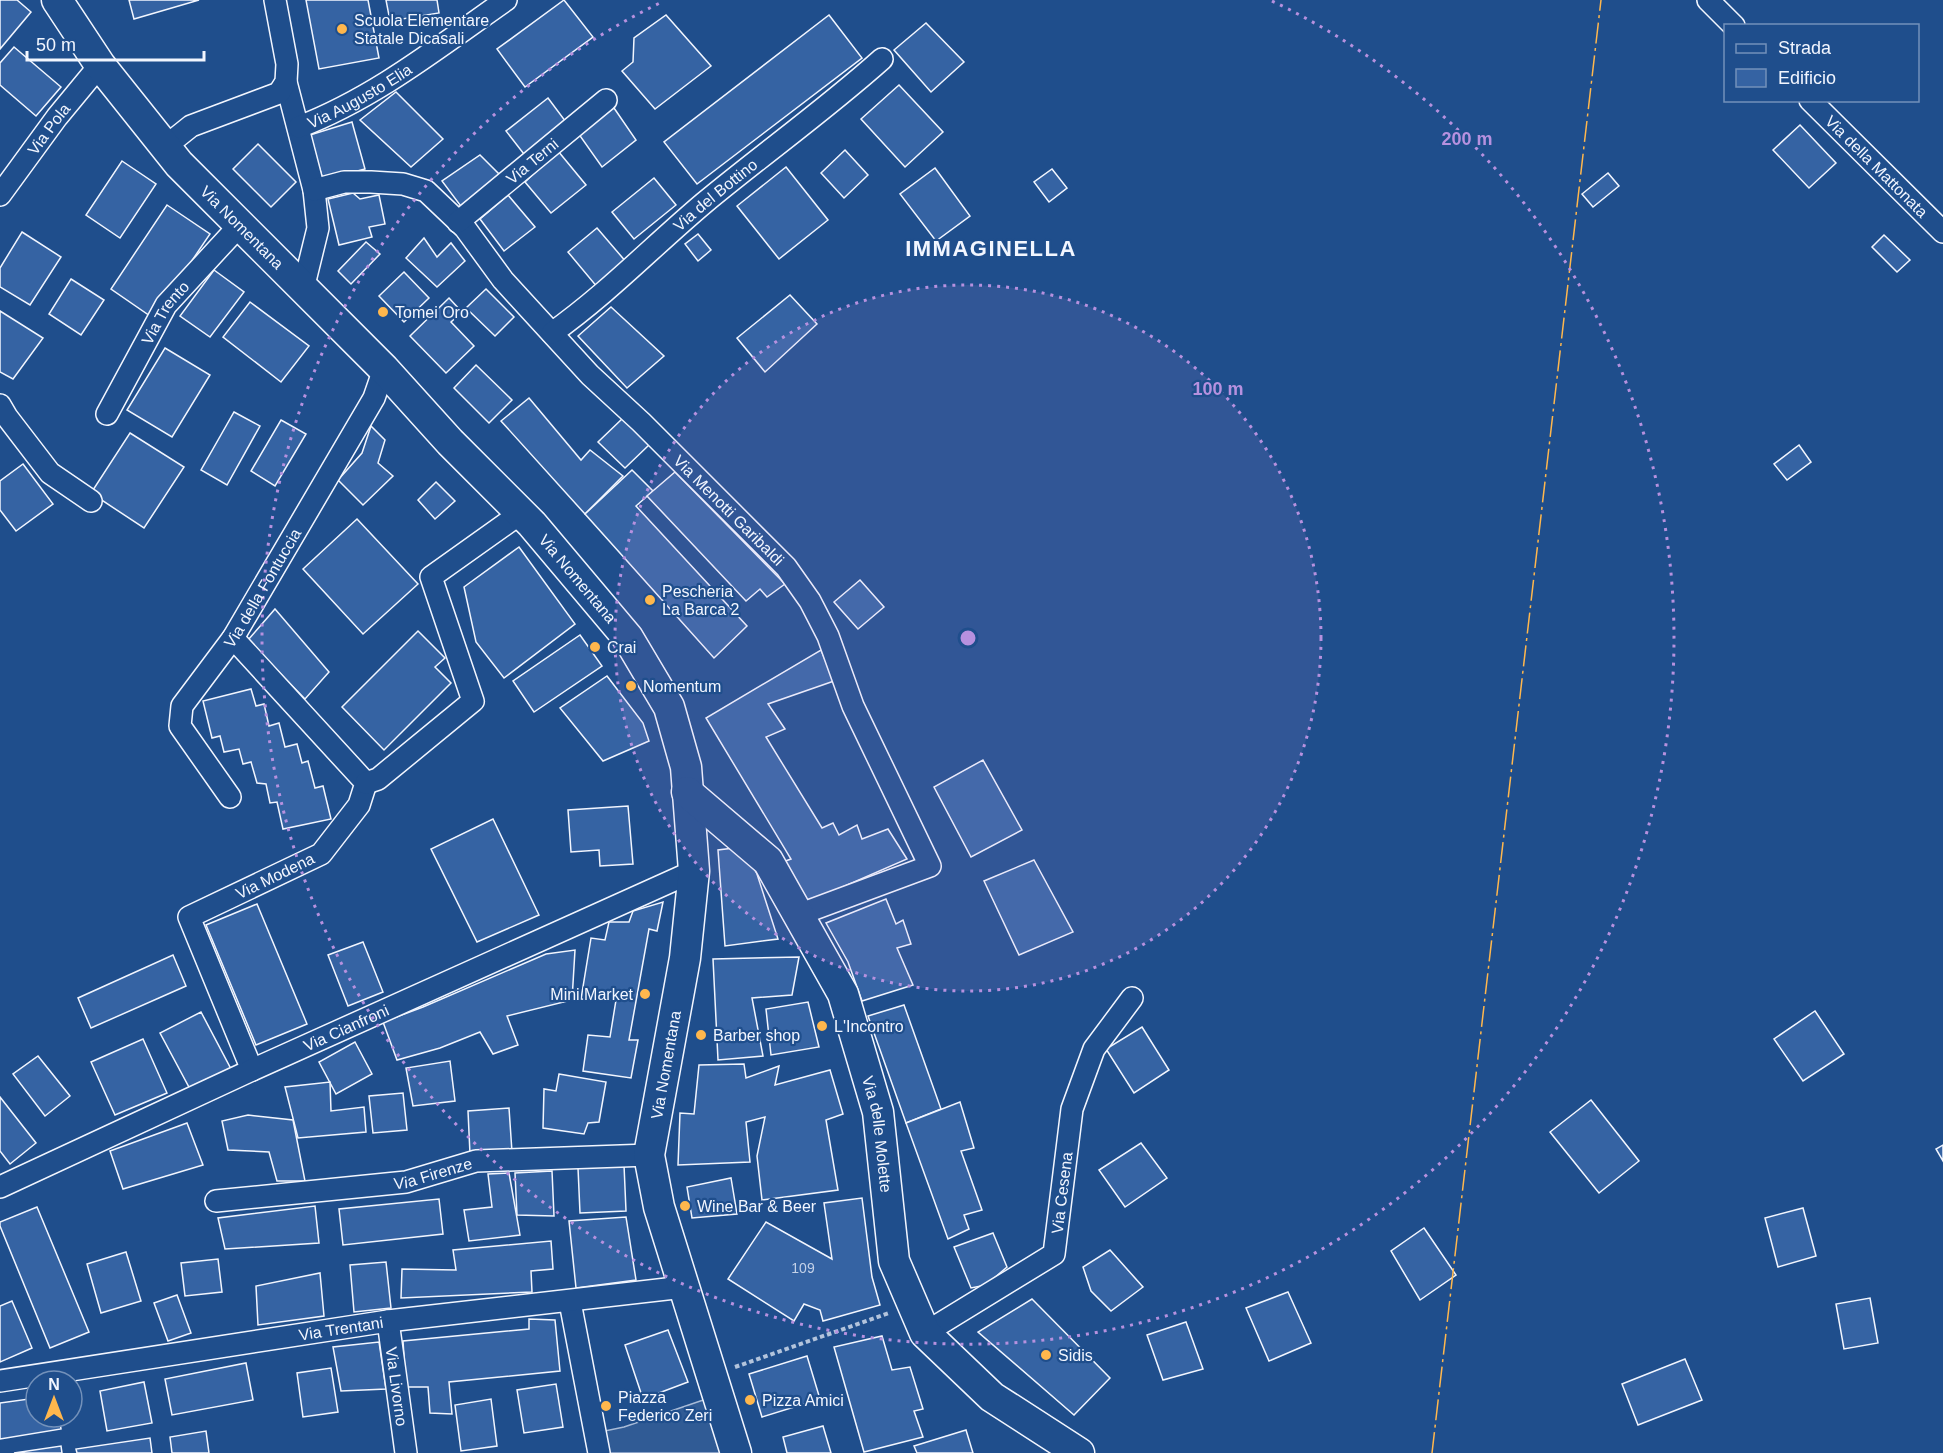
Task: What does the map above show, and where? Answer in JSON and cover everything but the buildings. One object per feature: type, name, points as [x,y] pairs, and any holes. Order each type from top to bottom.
[{"type":"main road","name":"Via Nomentana","points":[[57,0],[100,65],[179,164],[384,369],[450,442],[521,513],[628,638],[669,707],[686,767],[694,871],[685,958],[649,1155],[659,1207],[736,1453]]},
{"type":"main road","name":"Via delle Molette","points":[[687,792],[768,861],[846,1005],[878,1112],[894,1261],[925,1333],[992,1396],[1079,1453]]},
{"type":"street","points":[[275,0],[287,64],[282,88],[299,127],[314,190],[318,228],[303,288]]},
{"type":"street","name":"Via Augusto Elia","points":[[299,127],[340,110],[387,83],[506,0]]},
{"type":"street","points":[[1708,0],[1732,24]]},
{"type":"street","name":"Via del Bottino","points":[[552,333],[592,305],[681,222],[848,89],[882,59]]},
{"type":"street","name":"Via Pola","points":[[0,195],[57,117],[100,65]]},
{"type":"street","points":[[166,146],[191,126],[282,88]]},
{"type":"street","name":"Via Terni","points":[[458,222],[606,100]]},
{"type":"street","name":"Via della Mattonata","points":[[1812,102],[1943,232]]},
{"type":"street","name":"Via Menotti Garibaldi","points":[[314,190],[344,182],[403,184],[426,191],[458,222],[503,280],[590,375],[641,422],[786,567],[810,601],[828,636],[853,706],[930,866],[798,915]]},
{"type":"street","name":"Via Trento","points":[[107,414],[166,304],[240,225]]},
{"type":"street","name":"Via della Fontuccia","points":[[230,797],[180,726],[182,706],[233,638],[374,398],[384,369]]},
{"type":"street","points":[[0,405],[50,473],[91,501]]},
{"type":"street","points":[[233,638],[366,783],[378,779],[473,701],[431,577],[521,513]]},
{"type":"street","name":"Via Modena","points":[[252,1070],[189,917],[321,854],[359,805],[366,783]]},
{"type":"street","name":"Via Cianfroni","points":[[0,1187],[252,1070],[694,871]]},
{"type":"street","name":"Via Cesena","points":[[925,1333],[1054,1254],[1072,1109],[1094,1049],[1132,998]]},
{"type":"street","name":"Via Firenze","points":[[216,1201],[406,1182],[476,1161],[649,1155]]},
{"type":"street","name":"Via Trentani","points":[[0,1381],[388,1321],[570,1302],[684,1287]]},
{"type":"street","points":[[570,1302],[597,1453]]},
{"type":"street","name":"Via Livorno","points":[[388,1321],[406,1453]]},
{"type":"path","points":[[711,1375],[913,1305]]},
{"type":"shaded area","points":[[718,1395],[736,1453],[599,1453],[595,1433],[624,1427]]},
{"type":"power","points":[[1432,1453],[1601,0]]},
{"type":"place","name":"Scuola Elementare Statale Dicasali","points":[[342,29]]},
{"type":"place","name":"Tomei Oro","points":[[383,312]]},
{"type":"place","name":"Pescheria La Barca 2","points":[[650,600]]},
{"type":"place","name":"Crai","points":[[595,647]]},
{"type":"place","name":"Nomentum","points":[[631,686]]},
{"type":"place","name":"Mini Market","points":[[645,994]]},
{"type":"place","name":"L'Incontro","points":[[822,1026]]},
{"type":"place","name":"Barber shop","points":[[701,1035]]},
{"type":"place","name":"Wine Bar & Beer","points":[[685,1206]]},
{"type":"place","name":"Sidis","points":[[1046,1355]]},
{"type":"place","name":"Pizza Amici","points":[[750,1400]]},
{"type":"place","name":"Piazza Federico Zeri","points":[[606,1406]]},
{"type":"district","name":"IMMAGINELLA","points":[[991,248]]}]
